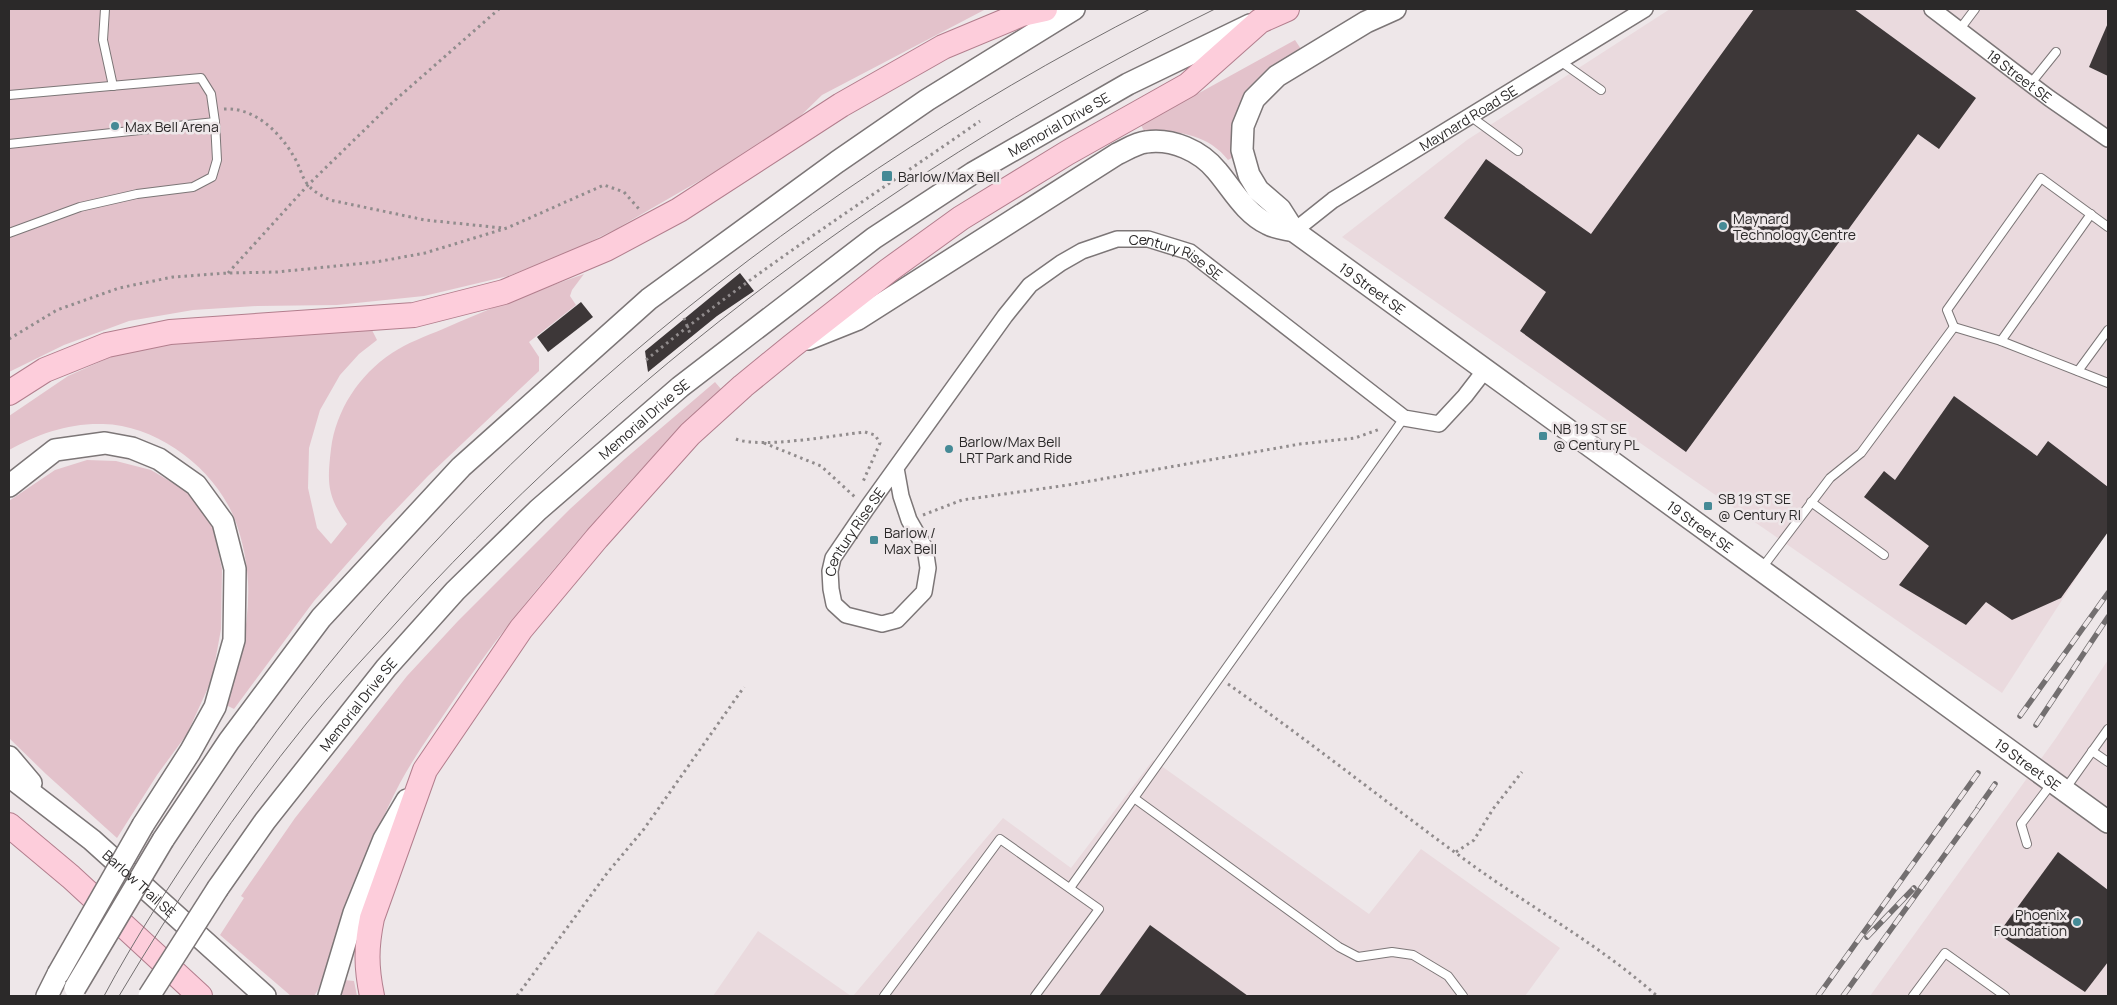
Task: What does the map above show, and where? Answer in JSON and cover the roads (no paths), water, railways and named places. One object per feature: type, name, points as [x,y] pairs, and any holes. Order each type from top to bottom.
[{"type":"main road","points":[[9,393],[44,370],[106,345],[170,332],[414,314],[504,292],[606,248],[680,210],[841,105],[942,47],[1022,14],[1045,9]]},
{"type":"main road","points":[[73,992],[163,840],[229,741],[321,618],[461,467],[649,299],[837,162],[927,100],[1074,9]]},
{"type":"main road","name":"Memorial Drive SE","points":[[149,996],[218,888],[265,821],[386,668],[455,591],[538,510],[680,387],[874,238],[972,173],[1128,84],[1286,9]]},
{"type":"main road","points":[[1294,231],[1280,209],[1258,190],[1249,175],[1242,150],[1243,126],[1254,99],[1277,76],[1366,22],[1395,9]]},
{"type":"main road","points":[[329,996],[354,913],[384,839],[425,770],[521,629],[597,538],[690,434],[743,386],[889,270],[961,218],[1067,153],[1188,85],[1260,21]]},
{"type":"main road","points":[[792,346],[858,319],[1117,154],[1144,142],[1171,143],[1196,151],[1217,170],[1232,194],[1245,207],[1268,224],[1294,231]]},
{"type":"main road","name":"19 Street SE","points":[[1294,231],[2108,822]]},
{"type":"main road","points":[[9,466],[55,450],[105,443],[132,448],[159,458],[196,485],[223,522],[235,569],[234,640],[215,707],[190,752],[143,825],[47,996]]},
{"type":"main road","points":[[9,486],[55,450]]},
{"type":"main road","points":[[9,758],[54,810]]},
{"type":"main road","points":[[372,996],[366,968],[367,943],[372,918],[425,770]]},
{"type":"main road","name":"Barlow Trail SE","points":[[9,776],[109,854],[265,996]]},
{"type":"main road","points":[[9,824],[72,877],[200,996]]},
{"type":"street","name":"Maynard Road SE","points":[[1294,231],[1333,200],[1645,9]]},
{"type":"street","name":"18 Street SE","points":[[1932,9],[2108,139]]},
{"type":"street","name":"Century Rise SE","points":[[896,468],[901,496],[910,520],[926,548],[928,568],[924,592],[910,610],[897,620],[882,624],[846,615],[834,604],[830,571],[833,558],[896,468],[1005,316],[1030,285],[1082,251],[1117,239],[1148,239],[1190,252],[1404,418],[1439,424],[1485,370]]},
{"type":"lane","points":[[105,9],[104,40],[112,86]]},
{"type":"lane","points":[[1960,29],[1975,9]]},
{"type":"lane","points":[[2031,82],[2056,52]]},
{"type":"lane","points":[[1560,61],[1601,90]]},
{"type":"lane","points":[[9,96],[201,78],[211,94],[217,160],[212,177],[193,187],[136,194],[80,207],[9,233]]},
{"type":"lane","points":[[1470,116],[1518,151]]},
{"type":"lane","points":[[9,144],[215,122]]},
{"type":"lane","points":[[1954,327],[1947,310],[2041,178],[2108,227]]},
{"type":"lane","points":[[2001,341],[2091,214]]},
{"type":"lane","points":[[1954,327],[2001,341],[2108,383]]},
{"type":"lane","points":[[1760,569],[1830,478],[1861,453],[1954,327]]},
{"type":"lane","points":[[2078,371],[2108,330]]},
{"type":"lane","points":[[1070,888],[1404,418]]},
{"type":"lane","points":[[1811,502],[1884,556]]},
{"type":"lane","points":[[2027,844],[2021,824],[2092,751],[2108,729]]},
{"type":"lane","points":[[2092,751],[2108,762]]},
{"type":"lane","points":[[1134,798],[1339,947],[1358,958],[1392,952],[1413,955],[1448,976],[1463,996]]},
{"type":"lane","points":[[884,996],[1000,839],[1099,909],[1035,996]]},
{"type":"lane","points":[[1913,996],[1945,954],[2005,996]]},
{"type":"tram line","points":[[104,996],[141,932],[194,849],[301,699],[402,578],[511,465],[626,358],[749,260],[877,169],[1011,85],[1150,9]]},
{"type":"tram line","points":[[119,996],[162,926],[231,823],[280,756],[316,712],[476,539],[570,449],[668,363],[770,282],[877,206],[986,135],[1099,69],[1215,9]]},
{"type":"railway","points":[[2020,716],[2108,593]]},
{"type":"railway","points":[[2036,725],[2108,617]]},
{"type":"railway","points":[[1818,996],[1978,773]]},
{"type":"railway","points":[[1978,808],[1995,784]]},
{"type":"railway","points":[[1843,996],[1982,803]]},
{"type":"railway","points":[[1867,937],[1914,888]]},
{"type":"place","name":"Max Bell Arena","points":[[115,126]]},
{"type":"place","name":"Barlow/Max Bell","points":[[887,176]]},
{"type":"place","name":"Maynard Technology Centre","points":[[1723,226]]},
{"type":"place","name":"NB 19 ST SE @ Century PL","points":[[1543,436]]},
{"type":"place","name":"Barlow/Max Bell LRT Park and Ride","points":[[949,449]]},
{"type":"place","name":"SB 19 ST SE @ Century RI","points":[[1708,506]]},
{"type":"place","name":"Barlow / Max Bell","points":[[874,540]]},
{"type":"place","name":"Phoenix Foundation","points":[[2077,922]]}]
